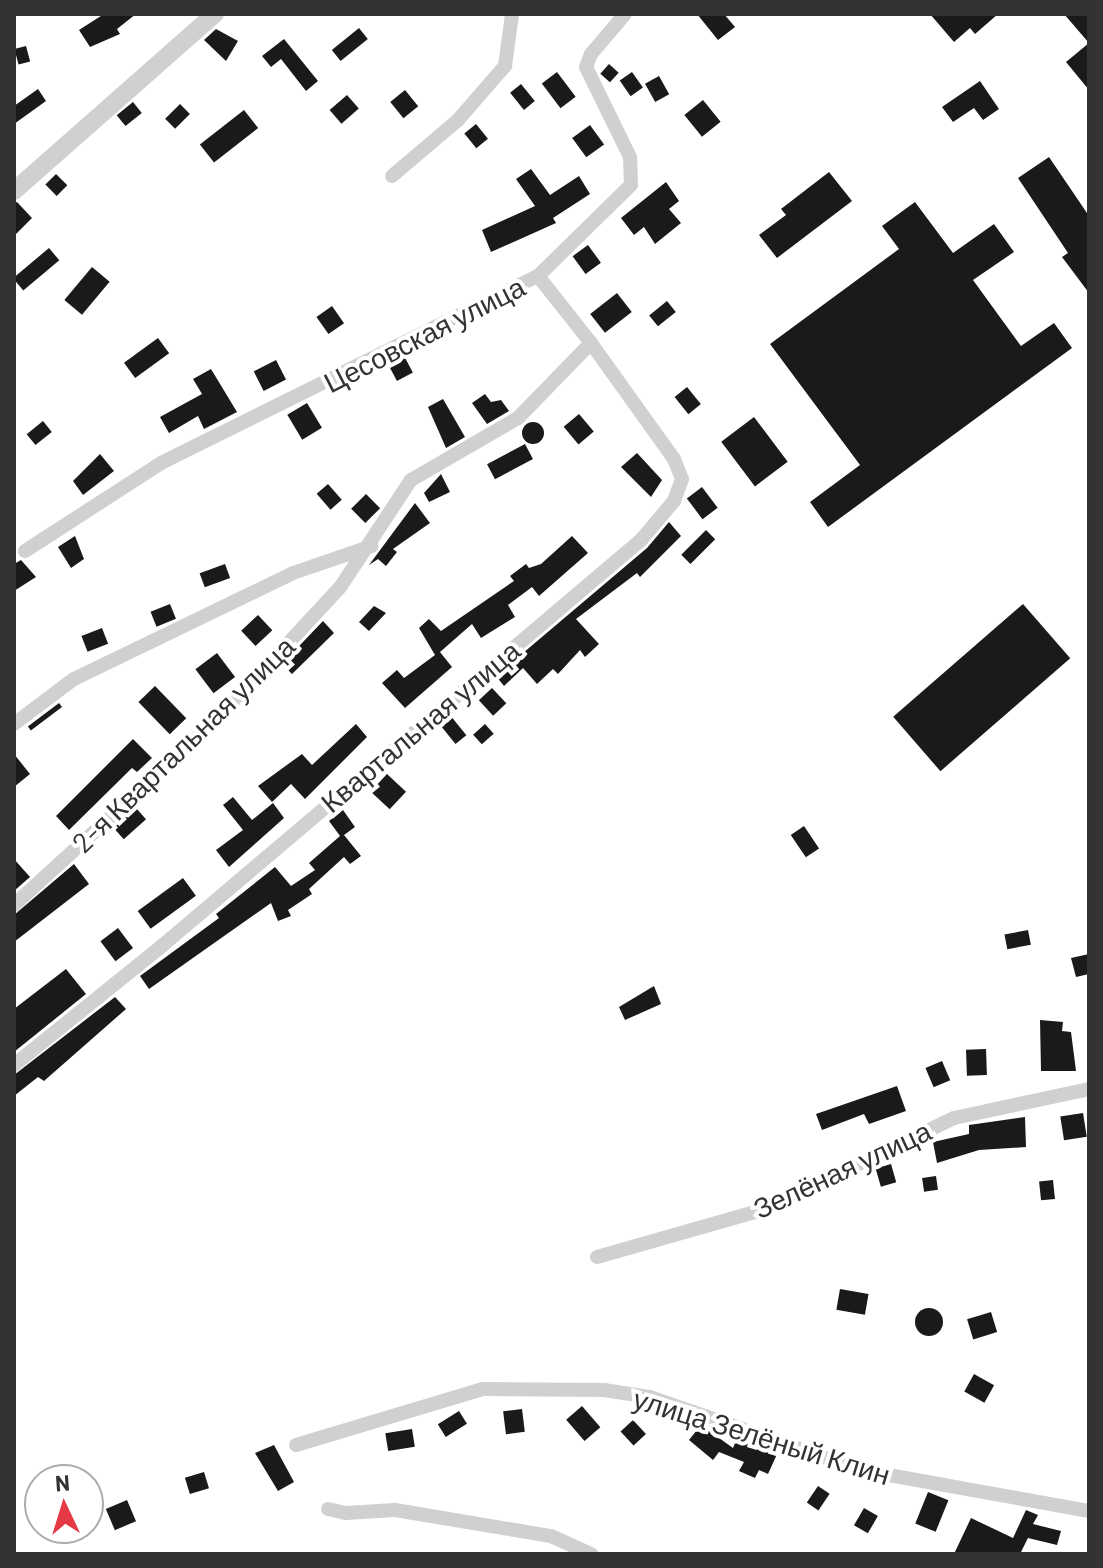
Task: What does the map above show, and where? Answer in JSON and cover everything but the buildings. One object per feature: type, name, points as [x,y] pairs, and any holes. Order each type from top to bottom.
[{"type":"street","points":[[14,191],[215,14]]},
{"type":"street","points":[[392,176],[458,120],[505,66],[512,14]]},
{"type":"street","name":"Цесовская улица","points":[[25,551],[161,463],[538,276],[631,185],[630,157],[586,67],[591,54],[625,14]]},
{"type":"street","points":[[538,276],[591,343]]},
{"type":"street","name":"2-я Квартальная улица","points":[[14,905],[218,719],[351,576],[411,480],[518,418],[591,343]]},
{"type":"street","name":"Квартальная улица","points":[[14,1065],[641,540],[674,501],[682,487],[677,465],[591,343]]},
{"type":"street","points":[[14,724],[74,679],[293,573],[372,546]]},
{"type":"street","name":"Зелёная улица","points":[[597,1257],[765,1209],[954,1118],[1089,1089]]},
{"type":"street","name":"улица Зелёный Клин","points":[[296,1445],[483,1389],[604,1390],[650,1397],[861,1470],[1089,1511]]},
{"type":"street","points":[[328,1509],[346,1513],[395,1510],[551,1536],[591,1554]]}]
